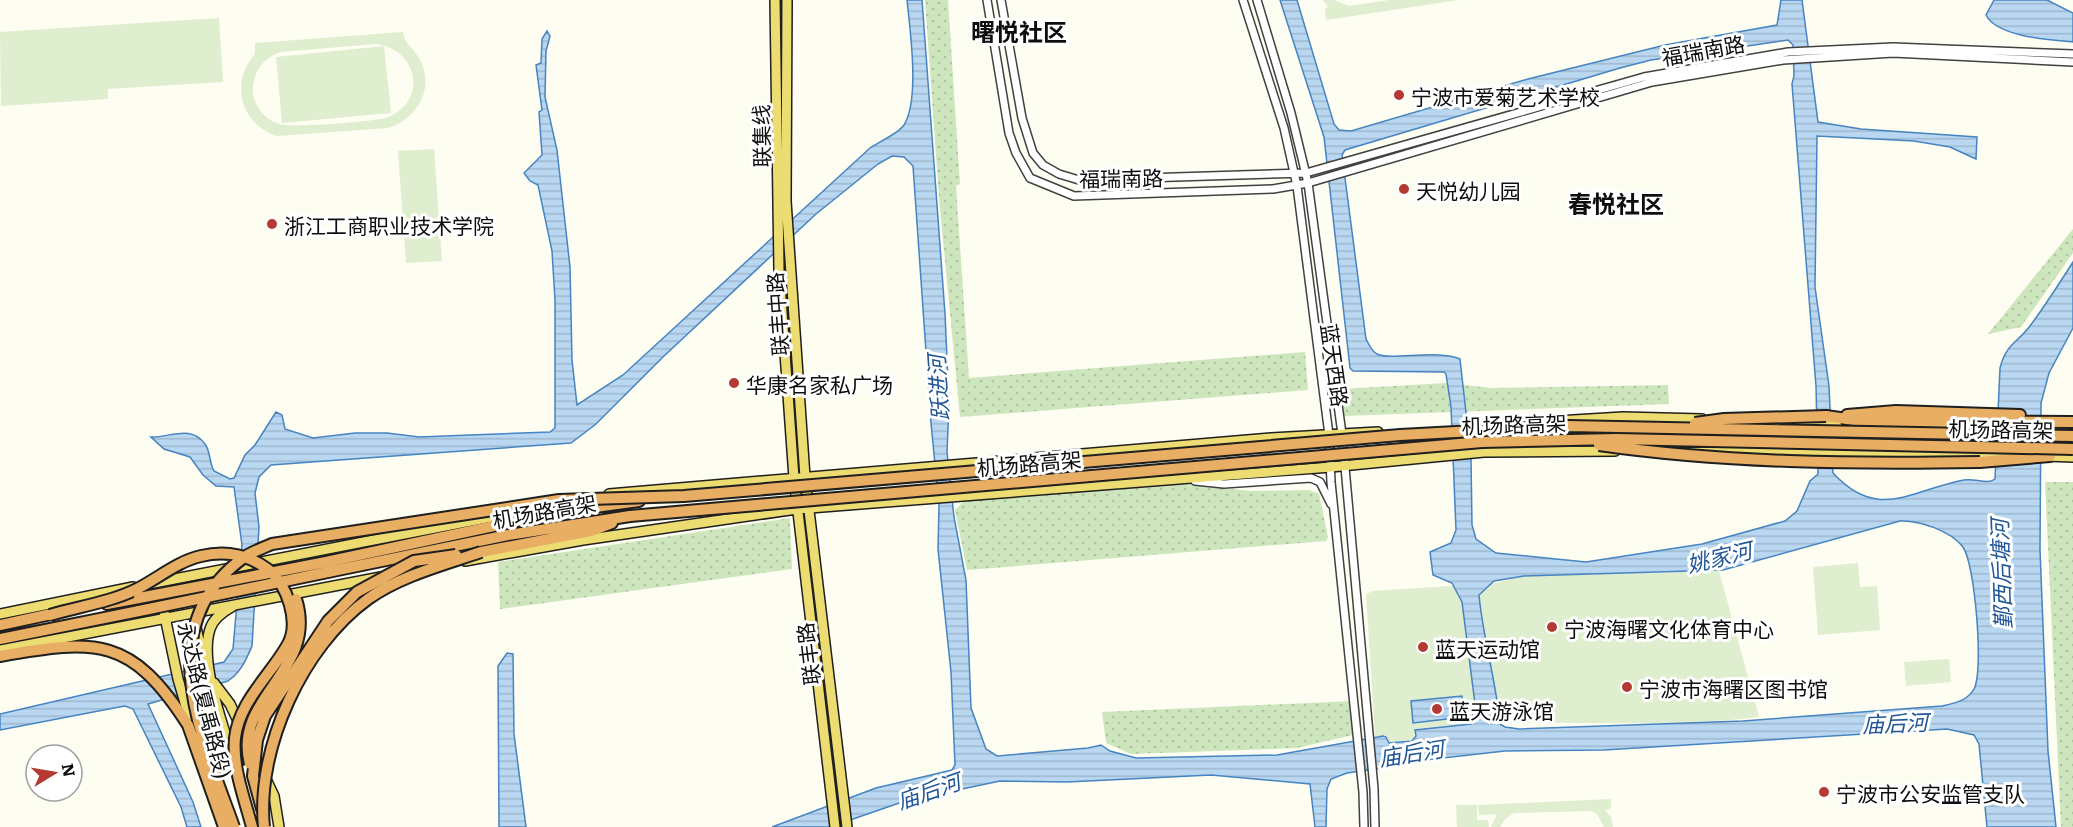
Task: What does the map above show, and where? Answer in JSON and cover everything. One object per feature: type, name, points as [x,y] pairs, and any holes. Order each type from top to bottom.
[{"type":"highway","points":[[1662,428],[1724,419],[1896,411],[2073,417]]},
{"type":"highway","points":[[1826,416],[1861,421],[2073,424]]},
{"type":"highway","name":"机场路高架","points":[[0,625],[326,562],[559,512],[684,496],[1401,435],[1568,426],[2073,436]]},
{"type":"highway","points":[[1566,440],[1654,453],[1856,464],[1980,462],[2052,456]]},
{"type":"highway","name":"机场路高架","points":[[0,639],[508,535],[630,516],[1482,442],[1566,440],[2073,449]]},
{"type":"highway","points":[[234,827],[195,713],[190,675],[190,638],[202,604],[213,587],[243,557],[272,544],[387,528],[521,504],[559,500],[684,496]]},
{"type":"highway","points":[[253,776],[257,740],[265,716],[328,621],[357,592],[414,561],[481,552],[591,531],[630,516]]},
{"type":"highway","points":[[266,827],[263,789],[270,750],[289,700],[316,654],[340,625],[368,599],[404,579],[481,552]]},
{"type":"highway","points":[[50,615],[135,591],[200,556],[226,553],[254,558],[292,589],[300,619],[299,637],[294,654],[251,720],[248,760],[266,827]]},
{"type":"highway","points":[[252,827],[236,759],[235,737],[246,705],[290,642],[292,609],[284,586],[274,574]]},
{"type":"highway","points":[[0,656],[72,645],[109,650],[141,665],[166,691],[188,725],[223,827]]},
{"type":"main road","name":"联集线","points":[[775,0],[779,270]]},
{"type":"main road","name":"联集线","points":[[787,0],[787,219],[790,256]]},
{"type":"main road","name":"联丰中路","points":[[790,256],[805,477]]},
{"type":"main road","name":"联丰中路","points":[[779,270],[794,478]]},
{"type":"main road","points":[[0,614],[609,494],[1342,434],[1623,417],[1842,427],[2073,424]]},
{"type":"main road","points":[[0,650],[264,598],[583,540],[797,509],[1345,466],[1480,452],[1706,450],[2073,457]]},
{"type":"main road","name":"联丰路","points":[[805,477],[847,827]]},
{"type":"main road","name":"联丰路","points":[[794,478],[835,827]]},
{"type":"main road","name":"永达路(夏禹路段)","points":[[154,583],[166,617],[178,679],[223,827]]},
{"type":"main road","points":[[208,661],[207,648],[213,622],[239,603]]},
{"type":"main road","name":"永达路(夏禹路段)","points":[[193,612],[201,650],[208,661],[252,827]]},
{"type":"main road","points":[[213,685],[230,704],[274,796],[279,827]]},
{"type":"street","name":"福瑞南路","points":[[987,0],[1009,133],[1016,153],[1030,178],[1074,196],[1297,186],[1327,177],[1351,165]]},
{"type":"street","name":"福瑞南路","points":[[1000,0],[1026,133],[1033,153],[1043,165],[1059,174],[1079,180],[1306,173],[1351,165],[1652,82],[1788,55],[1893,47],[2073,54]]},
{"type":"street","name":"蓝天西路","points":[[1244,0],[1284,128],[1297,186],[1329,435],[1359,742],[1364,827]]},
{"type":"street","name":"蓝天西路","points":[[1257,0],[1308,183],[1342,434],[1373,775],[1375,827]]},
{"type":"street","name":"福瑞南路","points":[[1817,53],[1893,53],[2073,62]]},
{"type":"street","points":[[1178,478],[1224,484],[1311,478],[1320,482],[1335,514]]},
{"type":"green space","points":[[925,0],[948,0],[960,184],[956,186],[969,378],[1305,352],[1308,390],[960,417],[939,198]]},
{"type":"green space","points":[[1323,0],[1334,0],[1349,6],[1389,0],[1459,0],[1326,20],[1325,8],[1328,7]]},
{"type":"green space","points":[[219,18],[223,82],[108,89],[108,99],[1,106],[0,32]]},
{"type":"green space","points":[[403,32],[424,69],[424,91],[421,101],[407,117],[388,128],[277,136],[255,122],[247,113],[243,101],[242,77],[255,54],[255,43]],"holes":[[[376,44],[386,46],[403,57],[413,74],[411,94],[406,104],[391,116],[351,122],[287,125],[279,124],[267,117],[255,101],[253,88],[257,71],[266,60],[280,52]]]},
{"type":"green space","points":[[384,46],[391,113],[282,123],[276,57]]},
{"type":"green space","points":[[434,149],[442,261],[406,263],[398,151]]},
{"type":"green space","points":[[2073,229],[2073,253],[2021,327],[1988,334]]},
{"type":"green space","points":[[1446,383],[1491,388],[1668,385],[1669,404],[1344,416],[1341,389]]},
{"type":"green space","points":[[2045,482],[2073,482],[2073,827],[2061,827]]},
{"type":"green space","points":[[1173,483],[1251,491],[1309,490],[1319,494],[1328,537],[1326,541],[967,570],[955,510],[965,500]]},
{"type":"green space","points":[[790,518],[792,569],[500,609],[498,562]]},
{"type":"green space","points":[[1858,563],[1860,587],[1877,586],[1880,630],[1818,635],[1813,567]]},
{"type":"green space","name":"宁波海曙文化体育中心","points":[[1719,571],[1759,717],[1673,723],[1458,725],[1415,729],[1414,739],[1389,743],[1386,736],[1375,736],[1366,594],[1373,591],[1496,583],[1524,576]]},
{"type":"green space","points":[[1949,659],[1951,682],[1906,686],[1904,662]]},
{"type":"green space","points":[[1354,701],[1353,735],[1297,748],[1131,754],[1106,743],[1102,712]]},
{"type":"green space","points":[[1611,799],[1611,809],[1605,810],[1611,817],[1613,827],[1604,827],[1597,814],[1591,811],[1514,813],[1505,819],[1500,827],[1491,827],[1497,814],[1479,815],[1478,805]]},
{"type":"green space","points":[[1456,805],[1477,805],[1477,820],[1488,820],[1489,827],[1457,827]]},
{"type":"water","points":[[907,0],[922,0],[945,314],[949,404],[947,452],[954,517],[966,580],[971,708],[986,749],[997,756],[1101,745],[1110,751],[1136,758],[1277,755],[1383,736],[1389,743],[1412,741],[1416,736],[1415,730],[1471,724],[1475,704],[1462,602],[1452,583],[1433,575],[1430,552],[1451,543],[1456,530],[1451,407],[1446,374],[1444,372],[1353,371],[1350,368],[1324,137],[1280,0],[1297,0],[1334,124],[1339,130],[1351,131],[1528,79],[1665,45],[1777,25],[1781,0],[1802,0],[1818,122],[1861,129],[1977,137],[1976,159],[1950,147],[1914,141],[1817,136],[1815,287],[1829,386],[1833,473],[1849,488],[1865,496],[1880,499],[1896,499],[1964,480],[1992,481],[1995,479],[2002,360],[2036,318],[2073,262],[2073,328],[2049,373],[2041,403],[2040,550],[2048,751],[2056,827],[1987,827],[1979,744],[1974,735],[1947,729],[1604,750],[1505,751],[1416,761],[1415,758],[1392,762],[1389,767],[1347,773],[1331,779],[1327,789],[1326,827],[1315,827],[1310,784],[1211,775],[1067,782],[1000,781],[905,801],[830,827],[772,827],[876,788],[952,770],[955,765],[951,672],[938,549],[939,506],[913,166],[904,157],[892,156],[878,164],[816,214],[663,357],[596,424],[571,443],[271,465],[259,477],[255,493],[259,527],[252,646],[245,661],[240,670],[228,681],[148,704],[193,802],[201,827],[187,827],[181,807],[133,709],[125,706],[0,730],[0,714],[224,662],[233,649],[242,545],[234,487],[216,486],[203,475],[190,457],[164,449],[151,437],[187,433],[199,438],[207,447],[214,471],[230,479],[234,478],[245,455],[255,445],[276,412],[282,415],[285,429],[313,438],[355,433],[387,433],[419,437],[550,432],[555,428],[555,300],[552,251],[538,185],[530,181],[524,173],[542,155],[539,112],[542,110],[536,65],[541,63],[542,39],[547,31],[550,36],[546,51],[545,97],[557,150],[570,267],[572,360],[577,405],[623,375],[870,148],[904,125],[912,99],[913,82]],"holes":[[[1788,40],[1793,45],[1792,84],[1816,386],[1818,474],[1810,481],[1797,511],[1785,521],[1702,544],[1586,562],[1496,553],[1476,539],[1472,525],[1471,458],[1460,359],[1440,355],[1383,356],[1373,351],[1366,339],[1342,155],[1345,150],[1651,60]],[[1900,521],[1908,521],[1943,531],[1958,541],[1967,557],[1977,618],[1978,662],[1974,689],[1964,699],[1942,706],[1743,721],[1519,729],[1500,724],[1479,595],[1494,581],[1524,576],[1723,570]]]},
{"type":"water","points":[[1994,0],[2047,0],[2073,13],[2073,42],[2025,36],[2001,28],[1986,15]]},
{"type":"water","points":[[507,653],[513,654],[514,734],[526,827],[499,827],[498,666]]},
{"type":"water","name":"蓝天游泳馆","points":[[1462,696],[1464,717],[1413,723],[1411,701]]},
{"type":"place","name":"宁波市爱菊艺术学校","points":[[1399,95]]},
{"type":"place","name":"天悦幼儿园","points":[[1404,189]]},
{"type":"place","name":"浙江工商职业技术学院","points":[[272,224]]},
{"type":"place","name":"华康名家私广场","points":[[734,383]]},
{"type":"place","name":"宁波海曙文化体育中心","points":[[1552,627]]},
{"type":"place","name":"蓝天运动馆","points":[[1423,647]]},
{"type":"place","name":"宁波市海曙区图书馆","points":[[1627,687]]},
{"type":"place","name":"蓝天游泳馆","points":[[1437,709]]},
{"type":"place","name":"宁波市公安监管支队","points":[[1824,792]]},
{"type":"district","name":"曙悦社区","points":[[1019,30]]},
{"type":"district","name":"春悦社区","points":[[1616,202]]},
{"type":"water label","name":"跃进河","points":[[937,388]]},
{"type":"water label","name":"姚家河","points":[[1719,556]]},
{"type":"water label","name":"鄞西后塘河","points":[[2000,574]]},
{"type":"water label","name":"庙后河","points":[[1895,722]]},
{"type":"water label","name":"庙后河","points":[[1411,752]]},
{"type":"water label","name":"庙后河","points":[[928,790]]}]
